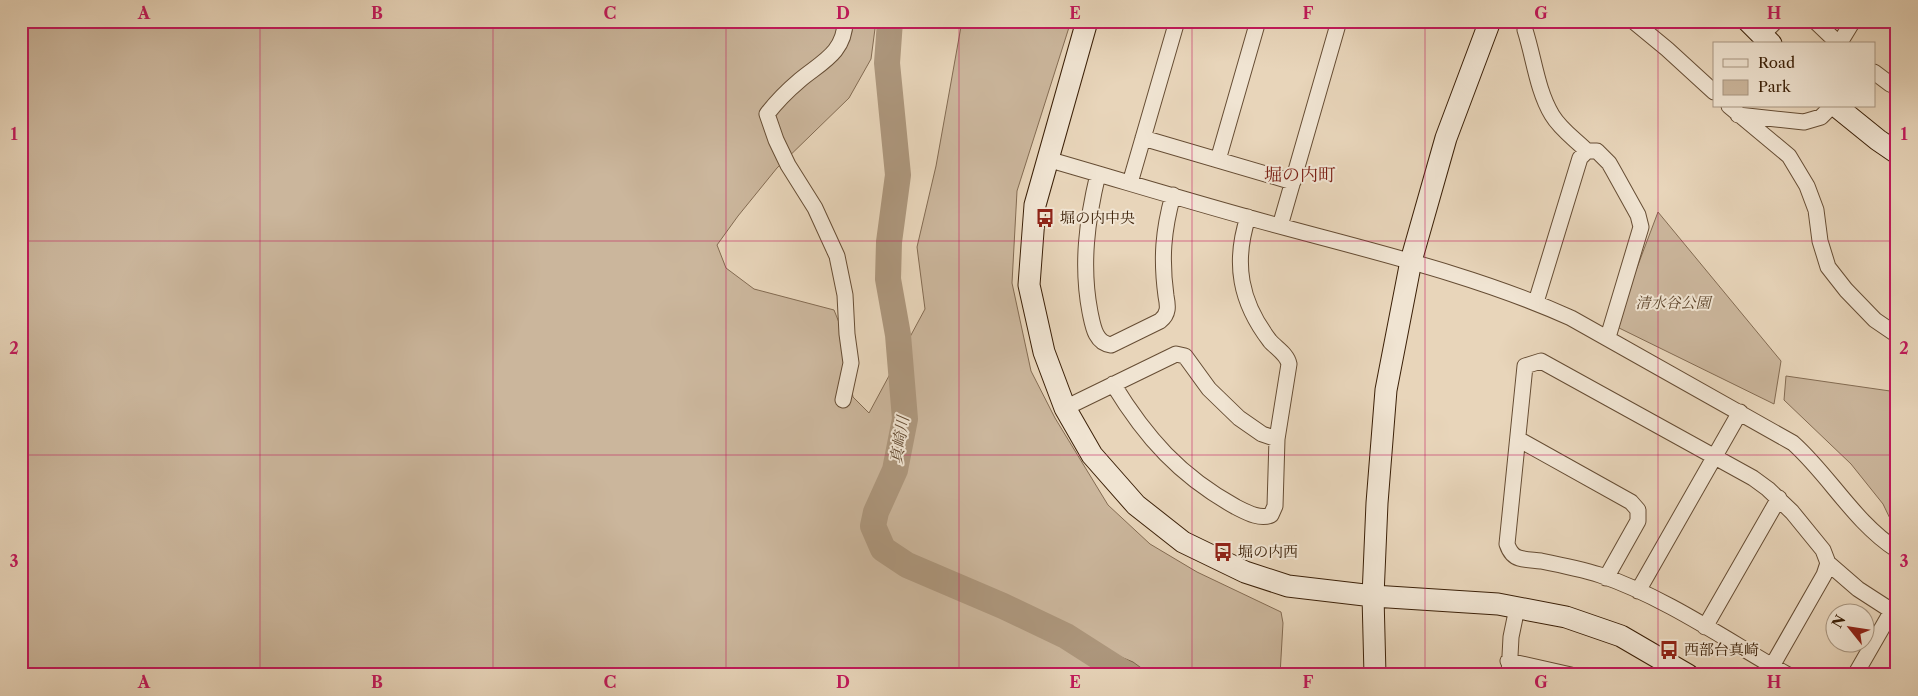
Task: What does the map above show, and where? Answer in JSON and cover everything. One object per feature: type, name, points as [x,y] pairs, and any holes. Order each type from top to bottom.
[{"type":"street","points":[[843,400],[851,363],[847,334],[846,295],[837,256],[815,208],[788,165],[776,140],[767,114],[779,98],[828,59],[838,47],[845,30],[845,21]]},
{"type":"street","points":[[1087,21],[1035,205],[1029,285],[1044,352],[1065,408],[1092,455],[1136,505],[1183,542],[1245,572],[1288,586],[1373,596],[1498,604],[1566,617],[1622,636],[1688,675]]},
{"type":"street","points":[[1130,183],[1177,21]]},
{"type":"street","points":[[1218,160],[1258,21]]},
{"type":"street","points":[[1280,226],[1339,21]]},
{"type":"street","points":[[1375,675],[1373,596],[1377,503],[1386,390],[1411,261],[1446,138],[1490,21]]},
{"type":"street","points":[[1525,21],[1525,30],[1545,101],[1552,115],[1587,151],[1597,151],[1609,163],[1638,215],[1641,227],[1608,337]]},
{"type":"street","points":[[1633,21],[1713,91]]},
{"type":"street","points":[[1815,21],[1837,42]]},
{"type":"street","points":[[1840,42],[1853,21]]},
{"type":"street","points":[[1876,73],[1896,87],[1897,91]]},
{"type":"street","points":[[1734,111],[1804,122],[1816,120],[1830,108]]},
{"type":"street","points":[[1838,108],[1897,153]]},
{"type":"street","points":[[1734,111],[1789,156],[1807,186],[1816,210],[1820,240],[1828,267],[1846,290],[1875,320],[1897,335]]},
{"type":"street","points":[[1143,138],[1293,182]]},
{"type":"street","points":[[1536,302],[1580,158],[1587,151]]},
{"type":"street","points":[[1047,159],[1280,226],[1411,261],[1536,302],[1608,337],[1793,442],[1863,523],[1875,535],[1897,550]]},
{"type":"street","points":[[1098,174],[1089,212],[1085,267],[1087,295],[1093,324],[1097,338],[1106,344],[1111,345],[1160,321],[1166,314],[1168,305],[1162,254],[1164,235],[1173,195]]},
{"type":"street","points":[[1113,384],[1143,430],[1180,469],[1224,501],[1245,512],[1262,518],[1271,515],[1275,506],[1277,439],[1289,364],[1286,357],[1272,343],[1253,316],[1243,289],[1239,258],[1240,244],[1248,217]]},
{"type":"street","points":[[1065,408],[1176,354],[1181,354],[1189,360],[1209,389],[1223,405],[1249,426],[1262,434],[1277,439]]},
{"type":"street","points":[[1788,675],[1638,590],[1570,567],[1519,558],[1509,550],[1507,544],[1525,366],[1541,361],[1753,478],[1779,498],[1823,550],[1828,562],[1858,589],[1894,606],[1855,675]]},
{"type":"street","points":[[1638,590],[1740,412]]},
{"type":"street","points":[[1518,439],[1635,506],[1638,510],[1638,521],[1606,578]]},
{"type":"street","points":[[1705,627],[1779,498]]},
{"type":"street","points":[[1772,666],[1824,575],[1828,562]]},
{"type":"street","points":[[1517,608],[1509,668],[1571,675]]},
{"type":"green space","points":[[21,21],[876,21],[871,59],[849,98],[777,168],[717,245],[726,268],[754,289],[834,310],[840,325],[853,397],[869,413],[925,309],[917,247],[936,166],[962,21],[1071,21],[1017,191],[1012,283],[1031,371],[1055,418],[1108,505],[1150,544],[1197,572],[1281,612],[1283,623],[1280,675],[21,675]]},
{"type":"green space","name":"清水谷公園","points":[[1658,212],[1781,361],[1774,404],[1615,326]]},
{"type":"green space","points":[[1786,376],[1897,392],[1897,533],[1883,504],[1851,464],[1784,400]]},
{"type":"water","points":[[1049,627],[1133,662],[1151,675],[1117,675]]},
{"type":"waterway","name":"真崎川","points":[[890,21],[887,63],[898,175],[889,242],[888,279],[898,335],[905,419],[895,470],[876,512],[873,526],[883,549],[907,565],[1003,606],[1066,636],[1127,675]]},
{"type":"place","name":"堀の内中央","points":[[1045,218]]},
{"type":"place","name":"堀の内西","points":[[1223,552]]},
{"type":"place","name":"西部台真崎","points":[[1669,650]]},
{"type":"district","name":"堀の内町","points":[[1300,175]]}]
